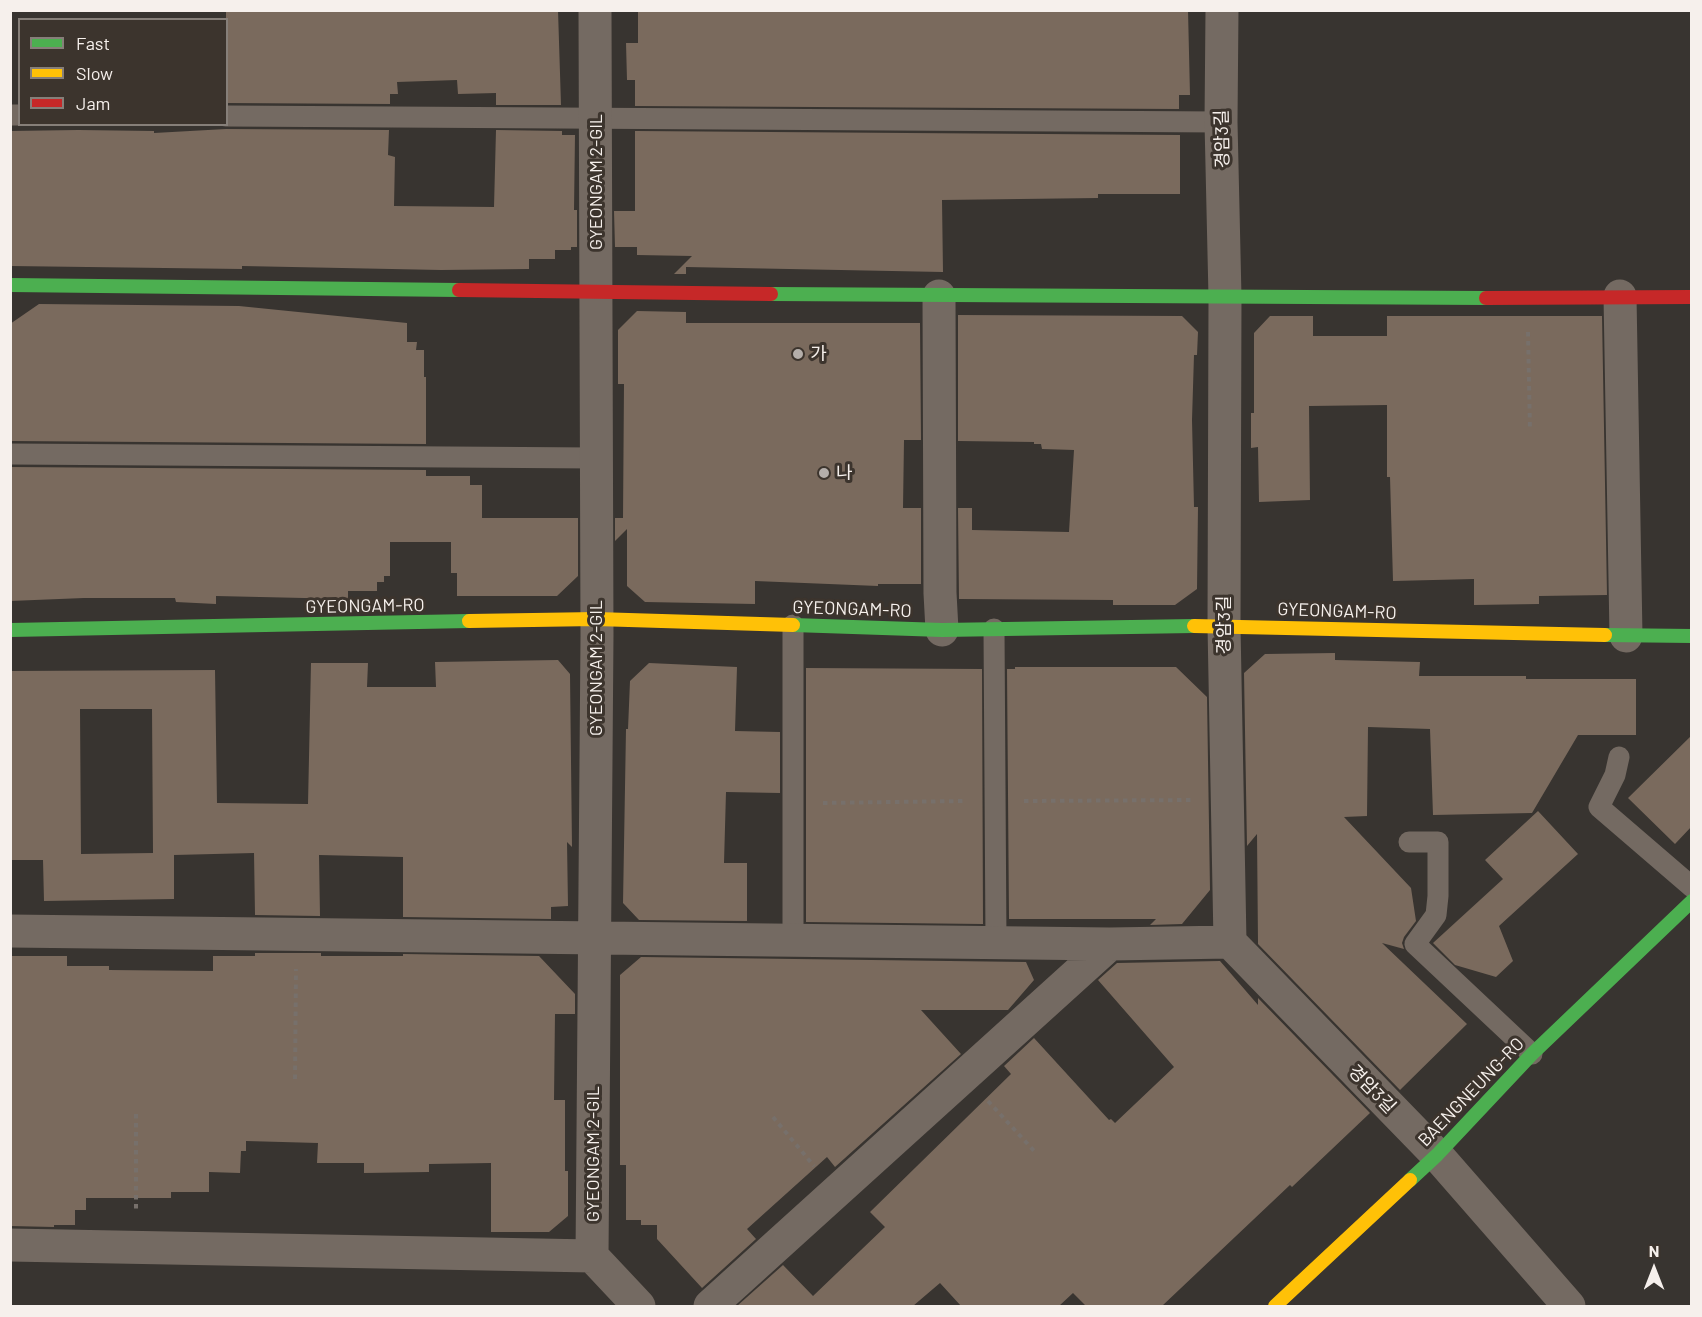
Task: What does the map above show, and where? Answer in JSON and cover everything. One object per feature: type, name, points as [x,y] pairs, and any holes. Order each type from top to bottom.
[{"type":"street","name":"GYEONGAM 2-GIL","points":[[592,1256],[597,292],[595,10]]},
{"type":"street","name":"경암3길","points":[[1222,10],[1221,122],[1225,297],[1224,626],[1230,942],[1437,1155],[1569,1306]]},
{"type":"street","points":[[10,285],[939,296],[1692,297]]},
{"type":"street","points":[[939,296],[942,630]]},
{"type":"street","points":[[1620,296],[1626,636]]},
{"type":"street","name":"GYEONGAM-RO","points":[[10,630],[596,619],[942,630],[1224,626],[1692,636]]},
{"type":"street","name":"BAENGNEUNG-RO","points":[[1275,1306],[1437,1155],[1532,1054],[1692,901]]},
{"type":"street","points":[[10,931],[996,943],[1230,942]]},
{"type":"street","points":[[710,1306],[1110,944]]},
{"type":"street","points":[[10,1245],[592,1256],[639,1306]]},
{"type":"lane","points":[[228,116],[1221,122]]},
{"type":"lane","points":[[10,454],[595,458]]},
{"type":"lane","points":[[793,626],[793,940]]},
{"type":"lane","points":[[994,629],[996,943]]},
{"type":"lane","points":[[1619,757],[1615,775],[1599,807],[1692,887]]},
{"type":"lane","points":[[1409,842],[1438,842],[1436,915],[1415,944],[1532,1054]]},
{"type":"path","points":[[1527,298],[1530,431]]},
{"type":"path","points":[[295,1079],[296,935]]},
{"type":"path","points":[[965,1076],[1036,1153]]},
{"type":"path","points":[[136,1114],[136,1247]]},
{"type":"path","points":[[773,1118],[836,1192]]},
{"type":"building","points":[[226,10],[558,10],[561,105],[496,105],[496,93],[458,94],[457,80],[397,82],[398,94],[390,94],[390,104],[228,103],[228,18],[226,18]]},
{"type":"building","points":[[638,10],[1188,10],[1190,95],[1179,95],[1179,109],[635,106],[635,80],[627,80],[626,43],[638,43]]},
{"type":"building","points":[[226,129],[389,130],[388,155],[395,157],[394,206],[494,207],[496,130],[562,131],[562,135],[575,135],[574,210],[577,210],[577,247],[571,247],[571,250],[555,250],[555,259],[529,259],[529,269],[10,266],[10,131],[154,131],[154,133]]},
{"type":"building","points":[[635,131],[1180,135],[1180,194],[1098,194],[1098,198],[942,200],[943,272],[686,267],[686,274],[674,274],[692,256],[637,255],[637,247],[615,247],[614,211],[635,211]]},
{"type":"building","points":[[39,304],[239,306],[407,323],[407,342],[417,342],[416,350],[424,350],[426,444],[10,441],[10,324]]},
{"type":"building","points":[[637,311],[686,312],[686,323],[920,323],[921,440],[904,440],[903,508],[921,508],[921,584],[878,584],[878,586],[755,581],[755,604],[645,602],[627,586],[627,529],[615,541],[615,518],[623,518],[624,384],[618,384],[618,330]]},
{"type":"building","points":[[958,315],[1182,316],[1198,332],[1197,355],[1194,355],[1192,420],[1194,507],[1198,507],[1197,589],[1175,605],[1113,605],[1113,600],[959,599],[958,508],[972,508],[972,530],[1069,532],[1074,450],[1042,449],[1041,444],[1034,444],[1034,442],[958,441]]},
{"type":"building","points":[[1270,316],[1313,316],[1313,336],[1387,336],[1387,316],[1602,316],[1607,595],[1539,596],[1539,604],[1474,605],[1474,579],[1393,581],[1390,477],[1387,477],[1387,405],[1309,406],[1310,500],[1259,502],[1258,447],[1251,448],[1251,413],[1254,413],[1254,333]]},
{"type":"building","points":[[10,467],[426,470],[426,476],[470,476],[470,485],[482,485],[482,518],[578,518],[578,576],[557,596],[457,596],[457,573],[451,573],[451,542],[390,542],[390,576],[384,576],[384,582],[377,582],[377,591],[348,591],[348,599],[216,596],[216,604],[176,602],[175,598],[10,601]]},
{"type":"building","points":[[1335,653],[1335,660],[1420,662],[1419,676],[1636,679],[1636,735],[1578,735],[1532,813],[1433,815],[1430,729],[1368,727],[1367,816],[1344,817],[1411,888],[1416,921],[1404,937],[1402,943],[1404,949],[1382,943],[1467,1024],[1400,1090],[1258,944],[1257,834],[1247,846],[1244,673],[1265,654]]},
{"type":"building","points":[[558,660],[570,674],[572,847],[567,842],[568,906],[551,907],[551,919],[403,917],[403,857],[319,855],[320,916],[255,915],[254,853],[174,855],[174,899],[44,901],[43,860],[10,860],[10,671],[215,670],[217,803],[308,804],[311,663],[368,663],[367,687],[436,687],[435,662]],"holes":[[[80,709],[152,709],[153,853],[81,854]]]},
{"type":"building","points":[[649,663],[737,667],[735,731],[780,732],[780,793],[726,792],[724,863],[747,863],[747,921],[639,920],[623,903],[626,729],[628,729],[630,681]]},
{"type":"building","points":[[1015,667],[1176,667],[1207,697],[1210,890],[1182,924],[1150,925],[1156,919],[1009,919],[1007,669],[1015,669]]},
{"type":"building","points":[[806,668],[982,669],[983,924],[806,922]]},
{"type":"building","points":[[1692,735],[1692,826],[1675,844],[1628,798]]},
{"type":"building","points":[[1538,811],[1578,854],[1499,926],[1513,961],[1496,977],[1455,965],[1433,943],[1503,879],[1485,860]]},
{"type":"building","points":[[255,953],[321,953],[321,956],[403,956],[403,954],[539,956],[575,994],[575,1014],[555,1014],[554,1100],[565,1100],[565,1171],[568,1171],[568,1216],[549,1232],[491,1232],[491,1163],[429,1164],[429,1172],[364,1173],[364,1163],[317,1163],[318,1143],[246,1141],[246,1151],[241,1151],[240,1173],[209,1172],[209,1192],[171,1192],[171,1198],[86,1198],[86,1210],[75,1210],[75,1225],[10,1226],[10,956],[67,956],[67,966],[109,966],[109,970],[213,971],[213,956],[255,956]]},
{"type":"building","points":[[641,957],[1026,962],[1034,980],[1008,1010],[921,1010],[961,1054],[835,1167],[827,1157],[747,1229],[756,1239],[702,1288],[657,1239],[657,1225],[641,1225],[641,1220],[626,1220],[626,1165],[620,1165],[620,975]]},
{"type":"building","points":[[1220,961],[1258,1005],[1258,998],[1370,1113],[1162,1306],[1086,1306],[1073,1293],[1059,1306],[961,1306],[940,1283],[913,1306],[737,1306],[783,1265],[813,1296],[885,1227],[870,1212],[1011,1074],[1004,1066],[1034,1038],[1109,1120],[1115,1123],[1174,1067],[1098,980],[1117,963]]},
{"type":"traffic: fast","points":[[10,285],[459,290]]},
{"type":"traffic: fast","points":[[771,294],[1486,298]]},
{"type":"traffic: fast","points":[[10,630],[469,621]]},
{"type":"traffic: fast","points":[[793,625],[942,630],[1194,626]]},
{"type":"traffic: fast","points":[[1605,635],[1692,636]]},
{"type":"traffic: fast","points":[[1410,1180],[1437,1155],[1532,1054],[1692,901]]},
{"type":"traffic: slow","points":[[469,621],[596,619],[793,625]]},
{"type":"traffic: slow","points":[[1194,626],[1605,635]]},
{"type":"traffic: slow","points":[[1275,1306],[1410,1180]]},
{"type":"traffic: jam","points":[[459,290],[771,294]]},
{"type":"traffic: jam","points":[[1486,298],[1692,297]]},
{"type":"place","name":"가","points":[[798,354]]},
{"type":"place","name":"나","points":[[824,473]]}]
